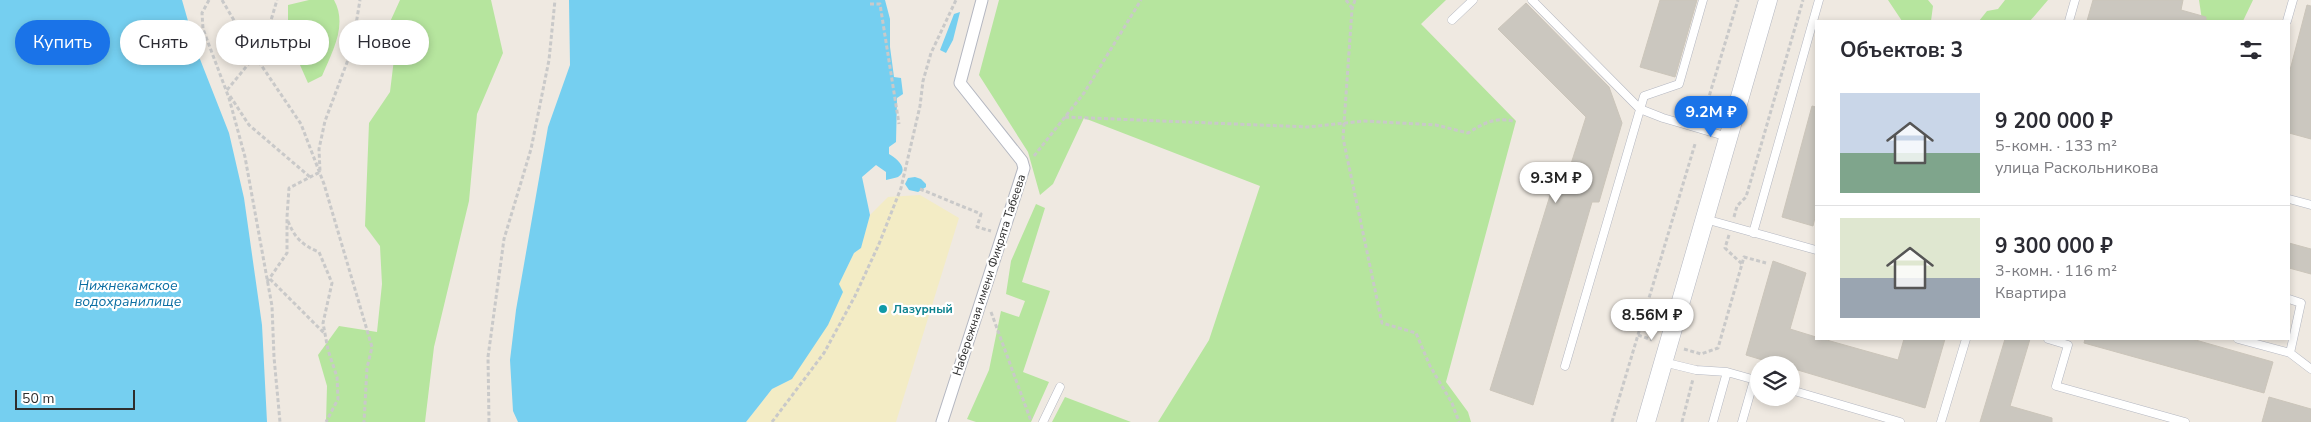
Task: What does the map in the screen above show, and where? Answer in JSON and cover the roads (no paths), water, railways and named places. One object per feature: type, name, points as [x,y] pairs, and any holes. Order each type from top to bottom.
[{"type":"street","name":"Набережная имени Фикрята Табеева","points":[[942,422],[1024,168],[1022,161],[960,83],[982,0]]},
{"type":"street","points":[[1646,422],[1768,0]]},
{"type":"lane","points":[[1452,20],[1473,0]]},
{"type":"lane","points":[[1532,0],[1640,109],[1663,118],[1728,137]]},
{"type":"lane","points":[[1565,366],[1644,96],[1679,84],[1703,0]]},
{"type":"lane","points":[[1753,233],[1819,0]]},
{"type":"lane","points":[[2069,20],[2075,0]]},
{"type":"lane","points":[[2287,20],[2294,0]]},
{"type":"lane","points":[[2290,199],[2311,205]]},
{"type":"lane","points":[[1705,219],[1815,250]]},
{"type":"lane","points":[[2290,299],[2301,303],[2290,353]]},
{"type":"lane","points":[[1941,422],[1966,340]]},
{"type":"lane","points":[[2055,340],[2069,342],[2056,386],[2185,422]]},
{"type":"lane","points":[[2242,340],[2290,353],[2311,369]]},
{"type":"lane","points":[[1663,362],[1696,370],[1727,372],[1750,378]]},
{"type":"lane","points":[[1713,422],[1727,372]]},
{"type":"lane","points":[[1043,422],[1060,387]]},
{"type":"lane","points":[[1800,393],[1900,422]]},
{"type":"lane","points":[[1742,422],[1750,398]]},
{"type":"water","name":"Нижнекамское водохранилище","points":[[0,0],[182,0],[188,20],[120,20],[120,65],[202,65],[229,133],[244,198],[262,325],[267,422],[0,422]]},
{"type":"water","points":[[569,0],[885,0],[890,19],[890,47],[894,77],[901,78],[903,94],[897,98],[896,142],[889,147],[889,154],[901,164],[903,171],[898,177],[886,180],[886,172],[876,165],[862,177],[870,215],[861,248],[854,253],[839,284],[843,292],[828,325],[792,379],[772,389],[746,422],[518,422],[513,411],[510,360],[516,310],[548,127],[570,65]]},
{"type":"water","points":[[960,12],[953,40],[946,53],[940,50],[954,14]]},
{"type":"water","points":[[915,177],[921,179],[926,184],[926,187],[918,192],[909,190],[905,184],[908,178]]},
{"type":"place","name":"Лазурный","points":[[883,309]]}]
